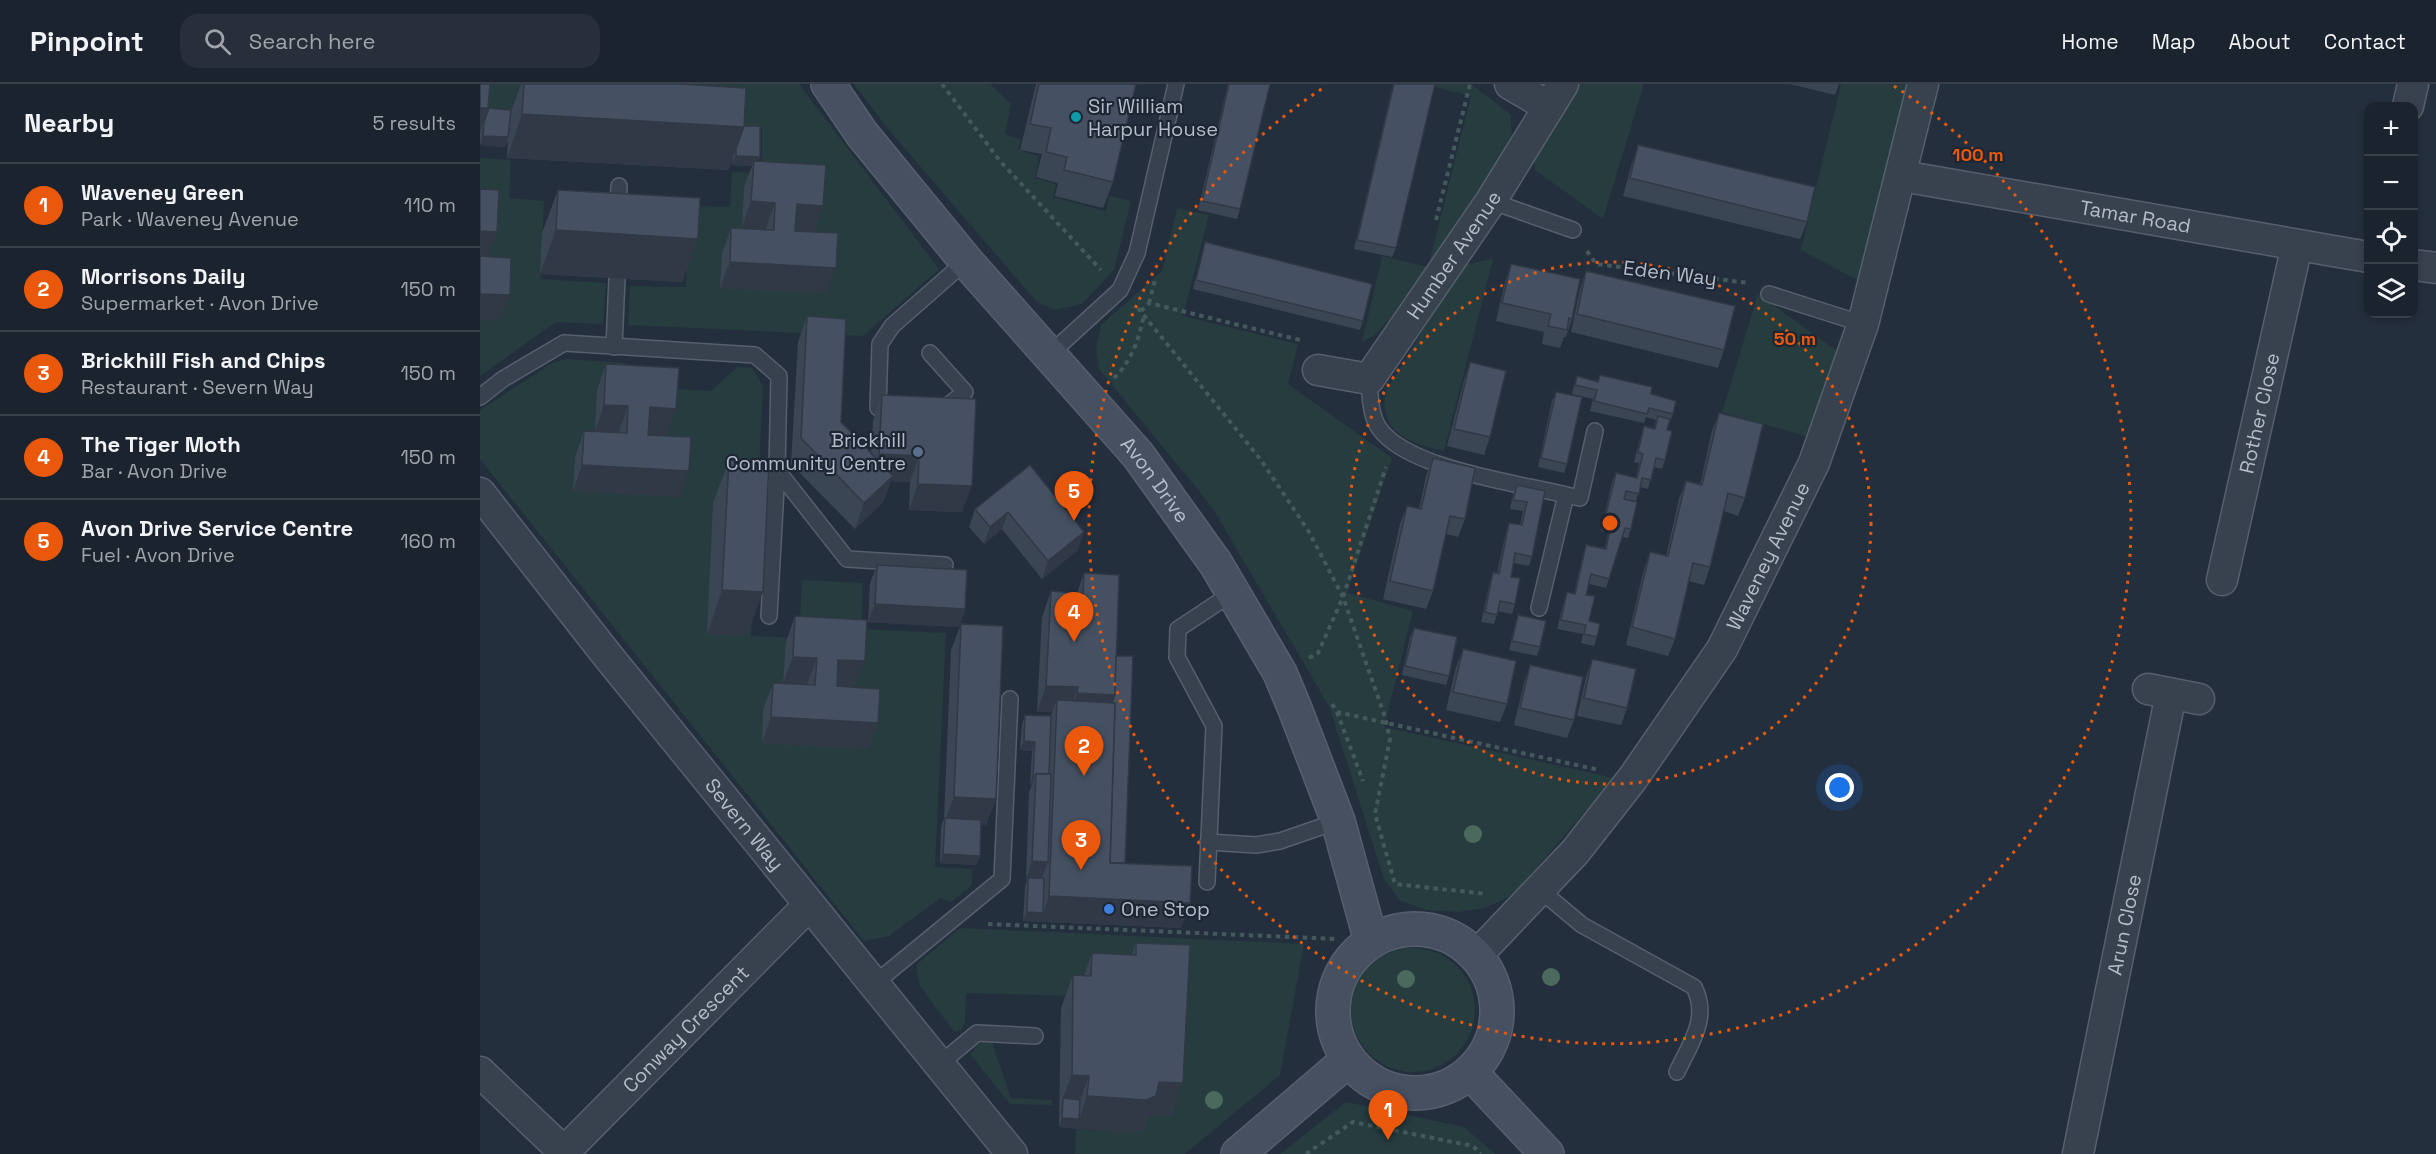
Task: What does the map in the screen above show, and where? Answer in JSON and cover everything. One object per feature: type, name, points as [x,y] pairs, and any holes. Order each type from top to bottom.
[{"type":"street","name":"Avon Drive","points":[[828,84],[862,134],[966,261],[1138,455],[1234,592],[1280,673],[1295,709],[1338,821],[1371,941]]},
{"type":"street","points":[[1510,84],[1556,95]]},
{"type":"street","name":"Waveney Avenue","points":[[1476,956],[1575,852],[1633,778],[1722,650],[1814,463],[1863,324],[1902,176],[1923,84]]},
{"type":"street","points":[[2409,102],[2413,84]]},
{"type":"street","name":"Humber Avenue","points":[[1370,379],[1491,201],[1556,95]]},
{"type":"street","name":"Tamar Road","points":[[1902,176],[2364,256]]},
{"type":"street","name":"Rother Close","points":[[2222,580],[2296,245]]},
{"type":"street","points":[[2418,266],[2436,268]]},
{"type":"street","points":[[1313,356],[1370,379]]},
{"type":"street","name":"Severn Way","points":[[480,493],[607,655],[809,905],[941,1063],[1012,1154]]},
{"type":"street","name":"Arun Close","points":[[2078,1154],[2172,694]]},
{"type":"street","name":"Conway Crescent","points":[[563,1153],[809,905]]},
{"type":"street","points":[[1398,930],[1427,930],[1454,938],[1476,956],[1490,978],[1497,1003],[1496,1028],[1486,1053],[1470,1072],[1447,1087],[1420,1094],[1393,1091],[1368,1079],[1348,1060],[1336,1036],[1332,1009],[1337,982],[1351,959],[1371,941],[1398,930]]},
{"type":"street","points":[[1238,1154],[1348,1060]]},
{"type":"street","points":[[480,1072],[563,1153]]},
{"type":"street","points":[[1470,1072],[1547,1154]]},
{"type":"lane","points":[[1050,354],[1120,290],[1137,253],[1176,84]]},
{"type":"lane","points":[[618,227],[619,186]]},
{"type":"lane","points":[[1491,201],[1573,230]]},
{"type":"lane","points":[[930,353],[965,392],[944,410],[878,408],[880,344],[892,326],[966,261]]},
{"type":"lane","points":[[614,347],[617,278]]},
{"type":"lane","points":[[1769,294],[1863,324]]},
{"type":"lane","points":[[480,397],[503,379],[564,343],[755,356],[779,376],[770,616]]},
{"type":"lane","points":[[1370,379],[1370,402],[1378,427],[1393,443],[1429,463],[1566,495],[1580,498],[1595,431]]},
{"type":"lane","points":[[777,470],[847,559],[945,565]]},
{"type":"lane","points":[[1539,608],[1566,495]]},
{"type":"lane","points":[[1207,882],[1214,726],[1177,657],[1178,629],[1234,592]]},
{"type":"lane","points":[[874,984],[1002,879],[1010,699]]},
{"type":"lane","points":[[1208,842],[1256,845],[1280,842],[1338,821]]},
{"type":"lane","points":[[1540,890],[1582,925],[1694,987],[1701,1000],[1701,1021],[1677,1072]]},
{"type":"lane","points":[[941,1063],[977,1033],[1035,1036]]},
{"type":"path","points":[[942,84],[1000,161],[1143,313],[1261,460],[1309,532],[1343,597],[1387,723],[1390,739],[1375,814]]},
{"type":"path","points":[[1434,231],[1470,84]]},
{"type":"path","name":"Eden Way","points":[[1573,230],[1596,264],[1756,284],[1769,294]]},
{"type":"path","points":[[1089,401],[1122,370],[1139,340],[1143,313],[1149,303],[1313,356]]},
{"type":"path","points":[[1280,673],[1318,653],[1343,597],[1393,443]]},
{"type":"path","points":[[1295,709],[1328,695],[1337,712],[1363,783]]},
{"type":"path","points":[[1337,712],[1604,771],[1596,780]]},
{"type":"path","points":[[1371,803],[1395,884],[1485,895],[1494,890]]},
{"type":"path","points":[[951,923],[1371,941]]},
{"type":"path","points":[[1306,1154],[1353,1122],[1473,1146],[1481,1154]]},
{"type":"green space","points":[[482,84],[799,84],[939,269],[863,336],[628,325],[630,286],[686,287],[689,206],[730,207],[732,172],[762,173],[762,127],[481,110]]},
{"type":"green space","points":[[854,84],[990,84],[1011,104],[1005,134],[1021,140],[1018,150],[1039,156],[1035,178],[1056,184],[1053,197],[1106,211],[1109,196],[1131,201],[1114,270],[1082,304],[1055,310],[1037,302],[889,130]]},
{"type":"green space","points":[[1423,84],[1471,84],[1511,115],[1512,142],[1426,278],[1374,336],[1362,342],[1382,256],[1428,267],[1471,96]]},
{"type":"green space","points":[[1579,84],[1644,84],[1603,219],[1535,170],[1534,156]]},
{"type":"green space","points":[[1841,84],[1907,84],[1859,281],[1801,250]]},
{"type":"green space","points":[[480,158],[511,160],[509,198],[544,201],[541,279],[606,283],[603,324],[556,322],[480,376]]},
{"type":"green space","points":[[1177,208],[1209,215],[1183,316],[1298,344],[1288,384],[1392,458],[1347,593],[1413,611],[1384,727],[1614,778],[1513,895],[1485,908],[1457,912],[1426,910],[1399,900],[1384,879],[1329,706],[1212,507],[1099,369],[1096,348],[1101,325],[1162,271]]},
{"type":"green space","points":[[1493,259],[1444,451],[1409,440],[1399,434],[1387,417],[1386,391],[1463,265]]},
{"type":"green space","points":[[1758,294],[1840,353],[1809,437],[1722,412]]},
{"type":"green space","points":[[567,359],[625,363],[640,387],[711,391],[737,367],[752,368],[763,387],[751,636],[799,638],[802,580],[863,583],[861,629],[946,633],[935,867],[972,869],[972,885],[951,902],[940,898],[889,936],[864,941],[480,459],[480,410],[552,363]]},
{"type":"green space","points":[[960,928],[1304,944],[1280,1075],[1185,1154],[1075,1154],[1076,1129],[1134,1133],[1144,1128],[1147,1115],[1076,996],[966,993],[965,1022],[961,1030],[954,1032],[920,986],[916,965]]},
{"type":"green space","points":[[1413,948],[1437,953],[1457,966],[1470,986],[1475,1010],[1470,1034],[1457,1054],[1437,1067],[1413,1072],[1389,1067],[1369,1054],[1356,1034],[1351,1010],[1356,986],[1369,966],[1389,953]]},
{"type":"green space","points":[[988,1040],[992,1042],[1011,1098],[1052,1100],[1052,1105],[1010,1104],[970,1054],[979,1044]]},
{"type":"green space","points":[[1346,1102],[1464,1127],[1495,1154],[1280,1154]]},
{"type":"building","points":[[480,84],[490,84],[488,108],[480,108]]},
{"type":"building","points":[[524,84],[680,84],[746,88],[744,127],[522,114]]},
{"type":"building","name":"Sir William Harpur House","points":[[1039,84],[1136,84],[1113,182],[1064,170],[1067,157],[1046,152],[1051,128],[1030,124]]},
{"type":"building","points":[[1229,84],[1270,84],[1240,209],[1202,201]]},
{"type":"building","points":[[1394,84],[1435,84],[1396,248],[1357,240]]},
{"type":"building","points":[[489,108],[511,110],[508,137],[483,136],[484,122]]},
{"type":"building","points":[[744,126],[760,126],[760,157],[736,156],[736,149]]},
{"type":"building","points":[[1638,145],[1815,187],[1807,222],[1630,178]]},
{"type":"building","points":[[754,161],[826,165],[823,206],[797,204],[795,231],[838,233],[836,268],[730,262],[731,228],[774,230],[775,203],[751,201]]},
{"type":"building","points":[[480,189],[499,190],[497,232],[480,231]]},
{"type":"building","points":[[558,190],[700,198],[698,239],[556,230]]},
{"type":"building","points":[[1205,242],[1372,284],[1363,321],[1196,280]]},
{"type":"building","points":[[480,256],[511,258],[510,295],[480,294]]},
{"type":"building","points":[[1511,264],[1580,279],[1572,319],[1569,318],[1567,330],[1548,326],[1551,314],[1502,303]]},
{"type":"building","points":[[1586,271],[1735,306],[1724,350],[1577,314]]},
{"type":"building","points":[[807,316],[846,319],[841,422],[893,476],[864,503],[801,438]]},
{"type":"building","points":[[1470,362],[1506,371],[1490,437],[1454,429]]},
{"type":"building","points":[[606,364],[679,368],[676,409],[650,407],[648,435],[691,437],[689,471],[582,465],[584,431],[627,433],[628,406],[604,405]]},
{"type":"building","points":[[1600,375],[1652,387],[1651,394],[1676,401],[1673,414],[1649,408],[1647,414],[1594,401],[1597,390],[1575,385],[1577,376],[1598,382]]},
{"type":"building","points":[[1556,392],[1582,397],[1567,464],[1541,458]]},
{"type":"building","points":[[882,395],[976,399],[972,486],[918,484],[919,456],[879,454]]},
{"type":"building","points":[[1719,413],[1763,424],[1745,498],[1728,493],[1710,567],[1693,563],[1675,639],[1632,627],[1650,552],[1668,556],[1686,481],[1702,485]]},
{"type":"building","points":[[1658,416],[1670,419],[1667,430],[1672,431],[1665,460],[1656,458],[1651,480],[1642,478],[1639,494],[1626,491],[1624,499],[1637,502],[1631,529],[1625,528],[1609,579],[1591,574],[1586,595],[1595,596],[1589,621],[1600,624],[1597,637],[1584,634],[1586,625],[1561,620],[1567,592],[1575,594],[1586,545],[1606,549],[1611,524],[1604,522],[1616,473],[1637,478],[1643,454],[1638,452],[1644,426],[1655,429]]},
{"type":"building","points":[[1433,458],[1475,468],[1465,519],[1450,516],[1433,591],[1390,581],[1407,506],[1421,509]]},
{"type":"building","points":[[729,460],[769,462],[763,592],[722,590]]},
{"type":"building","points":[[1030,465],[1084,532],[1048,561],[1008,512],[990,527],[975,509]]},
{"type":"building","points":[[1517,485],[1545,491],[1532,557],[1515,553],[1511,577],[1520,578],[1515,604],[1500,601],[1497,615],[1485,612],[1493,572],[1499,574],[1509,523],[1522,525],[1527,502],[1513,500]]},
{"type":"building","points":[[877,565],[967,570],[965,609],[875,604]]},
{"type":"building","points":[[1084,573],[1119,575],[1115,695],[1077,693],[1078,687],[1046,686],[1051,591],[1083,594]]},
{"type":"building","points":[[1518,615],[1546,621],[1540,647],[1512,641]]},
{"type":"building","points":[[795,616],[867,620],[865,661],[838,660],[837,686],[880,689],[878,723],[771,717],[773,683],[815,685],[817,658],[793,657]]},
{"type":"building","points":[[961,624],[1003,626],[996,799],[954,797]]},
{"type":"building","points":[[1414,628],[1457,637],[1449,676],[1405,666]]},
{"type":"building","points":[[1463,649],[1516,661],[1507,704],[1453,692]]},
{"type":"building","points":[[1116,656],[1133,656],[1125,863],[1110,863],[1115,703],[1112,703],[1115,695]]},
{"type":"building","points":[[1592,659],[1636,669],[1627,708],[1584,698]]},
{"type":"building","points":[[1530,665],[1583,677],[1574,720],[1520,708]]},
{"type":"building","points":[[1057,700],[1115,703],[1110,863],[1192,866],[1190,903],[1049,896]]},
{"type":"building","points":[[1025,715],[1051,716],[1049,774],[1033,775],[1035,742],[1024,741]]},
{"type":"building","points":[[1036,774],[1051,774],[1048,862],[1032,861]]},
{"type":"building","points":[[945,818],[981,820],[980,856],[943,854]]},
{"type":"building","points":[[1028,878],[1044,878],[1043,913],[1027,912]]},
{"type":"building","points":[[1136,943],[1190,945],[1183,1083],[1159,1082],[1156,1096],[1146,1100],[1087,1096],[1089,1076],[1072,1075],[1073,975],[1091,976],[1092,953],[1136,955]]},
{"type":"building","points":[[1063,1098],[1080,1100],[1079,1119],[1062,1118]]},
{"type":"place","name":"Sir William Harpur House","points":[[1076,117]]},
{"type":"place","name":"Brickhill Community Centre","points":[[918,452]]},
{"type":"place","name":"Avon Drive Service Centre","points":[[1074,521]]},
{"type":"place","name":"The Tiger Moth","points":[[1074,642]]},
{"type":"place","name":"Morrisons Daily","points":[[1084,776]]},
{"type":"place","name":"Brickhill Fish and Chips","points":[[1081,870]]},
{"type":"place","name":"One Stop","points":[[1109,909]]},
{"type":"place","name":"Waveney Green","points":[[1388,1140]]}]
